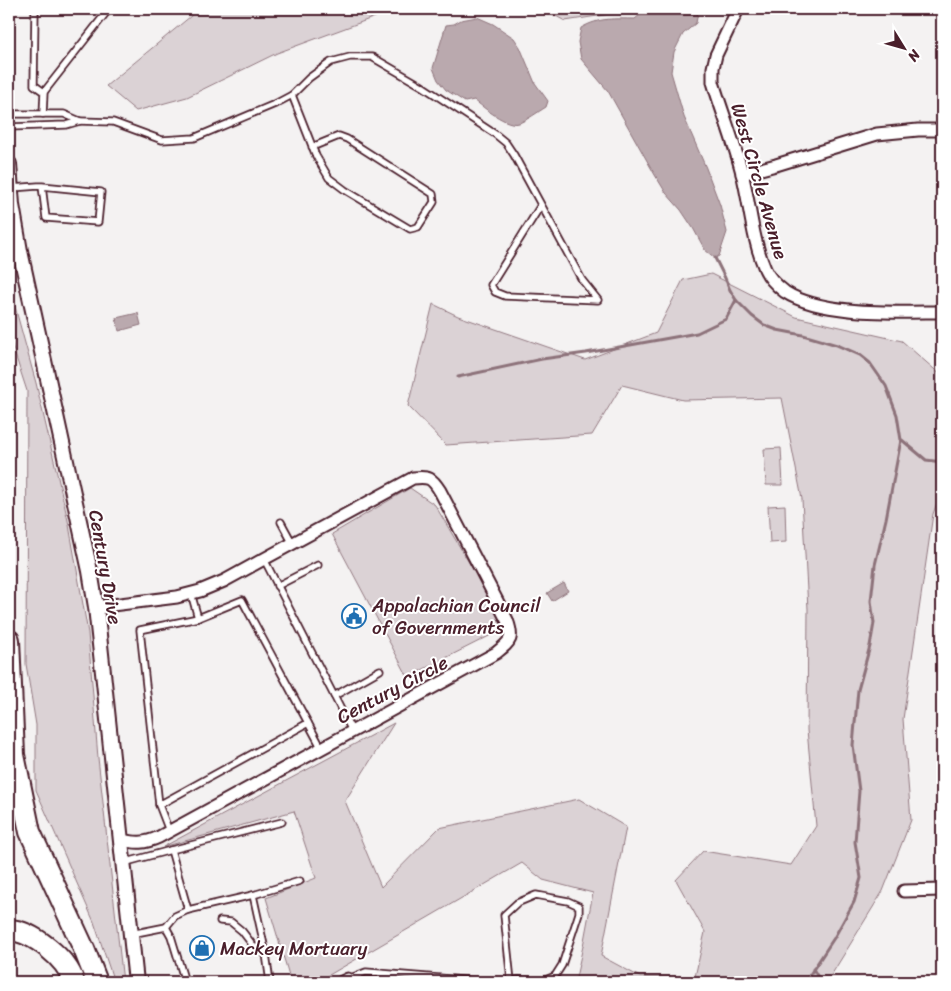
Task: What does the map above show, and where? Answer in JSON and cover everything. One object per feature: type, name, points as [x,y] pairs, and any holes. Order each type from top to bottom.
[{"type":"highway","points":[[9,640],[14,755],[30,832],[84,949],[97,982]]},
{"type":"highway","points":[[9,930],[32,936],[58,956],[74,982]]},
{"type":"street","name":"West Circle Avenue","points":[[738,9],[716,55],[713,68],[713,82],[742,174],[758,250],[772,280],[784,291],[814,304],[836,308],[894,312],[942,312]]},
{"type":"street","points":[[742,174],[877,134],[942,130]]},
{"type":"street","name":"Century Drive","points":[[9,164],[12,205],[20,251],[90,571],[96,607],[136,982]]},
{"type":"street","name":"Century Circle","points":[[96,607],[177,597],[200,591],[293,544],[413,478],[423,477],[428,478],[440,491],[511,631],[511,639],[496,653],[149,842],[140,843],[120,840]]},
{"type":"street","points":[[904,891],[942,890]]},
{"type":"lane","points":[[35,9],[34,85],[44,92]]},
{"type":"lane","points":[[43,114],[44,92],[109,9]]},
{"type":"lane","points":[[9,114],[64,114],[80,120],[113,122],[162,140],[194,138],[292,95],[308,78],[331,62],[350,57],[372,57],[422,86],[506,143],[541,205],[582,280],[598,300],[505,296],[495,292],[491,285],[541,205]]},
{"type":"lane","points":[[292,95],[312,147],[316,156],[329,178],[345,190],[410,229],[418,227],[434,202],[432,194],[339,136],[312,147]]},
{"type":"lane","points":[[9,127],[66,125],[80,120]]},
{"type":"lane","points":[[10,188],[42,186],[101,192],[98,222],[46,218],[42,186]]},
{"type":"lane","points":[[281,522],[293,544]]},
{"type":"lane","points":[[264,559],[352,731]]},
{"type":"lane","points":[[277,586],[318,565]]},
{"type":"lane","points":[[191,593],[198,618]]},
{"type":"lane","points":[[169,831],[158,805],[140,630],[198,618],[242,600],[321,747]]},
{"type":"lane","points":[[334,696],[380,670]]},
{"type":"lane","points":[[158,805],[308,723]]},
{"type":"lane","points":[[123,863],[282,822]]},
{"type":"lane","points":[[171,850],[188,910]]},
{"type":"lane","points":[[131,934],[166,927],[175,916],[188,910],[300,881]]},
{"type":"lane","points":[[253,894],[270,982]]},
{"type":"lane","points":[[503,982],[512,981],[520,980],[541,982],[555,976],[562,964],[579,913],[579,906],[568,900],[536,895],[517,903],[504,914],[512,981]]},
{"type":"lane","points":[[220,921],[231,922],[242,931],[255,948],[266,954]]},
{"type":"lane","points":[[166,927],[174,935],[185,982]]},
{"type":"lane","points":[[345,980],[366,972],[488,982]]},
{"type":"shaded area","points":[[193,9],[397,9],[277,53],[187,97],[136,111],[106,86],[191,16]]},
{"type":"shaded area","points":[[543,9],[643,9],[565,21]]},
{"type":"shaded area","points":[[647,9],[700,9],[696,23],[683,34],[674,52],[671,72],[684,117],[720,205],[727,232],[719,256],[715,258],[705,250],[681,210],[666,193],[608,91],[581,59],[578,42],[581,28],[601,20],[635,19]]},
{"type":"shaded area","points":[[477,17],[493,24],[514,38],[520,47],[535,83],[548,101],[546,107],[519,123],[508,122],[474,100],[465,102],[446,90],[438,80],[433,68],[446,25]]},
{"type":"shaded area","points":[[711,274],[796,317],[902,341],[942,376],[942,489],[933,514],[903,719],[911,820],[883,891],[827,982],[575,982],[593,893],[543,880],[522,863],[317,982],[291,982],[266,898],[316,878],[294,811],[163,847],[394,723],[345,801],[381,887],[439,828],[579,799],[626,827],[601,956],[640,977],[695,977],[705,932],[676,880],[703,851],[791,865],[816,826],[807,730],[808,609],[802,499],[782,398],[683,400],[622,385],[592,435],[446,445],[408,406],[433,304],[458,316],[585,360],[656,333],[683,280]]},
{"type":"shaded area","points":[[9,285],[36,383],[69,525],[88,633],[98,758],[123,982],[114,982],[94,922],[36,790],[36,725],[26,664],[27,391],[9,336]]},
{"type":"shaded area","points":[[138,313],[141,325],[119,331],[116,318]]},
{"type":"shaded area","points":[[781,448],[783,485],[766,485],[764,449]]},
{"type":"shaded area","points":[[410,488],[435,505],[507,627],[408,677],[332,534]]},
{"type":"shaded area","points":[[785,505],[786,542],[770,543],[768,506]]},
{"type":"shaded area","points":[[564,583],[568,591],[552,601],[547,593]]},
{"type":"waterway","points":[[715,258],[736,300],[764,325],[837,345],[860,355],[870,363],[886,386],[897,415],[901,440],[875,565],[871,601],[874,623],[858,690],[853,745],[859,791],[855,842],[861,878],[854,902],[834,938],[805,982]]},
{"type":"waterway","points":[[458,377],[542,359],[697,333],[726,319],[736,300]]},
{"type":"waterway","points":[[902,440],[926,460],[942,462]]},
{"type":"waterway","points":[[813,969],[821,982]]},
{"type":"place","name":"Appalachian Council of Governments","points":[[354,616]]},
{"type":"place","name":"Mackey Mortuary","points":[[202,948]]}]
